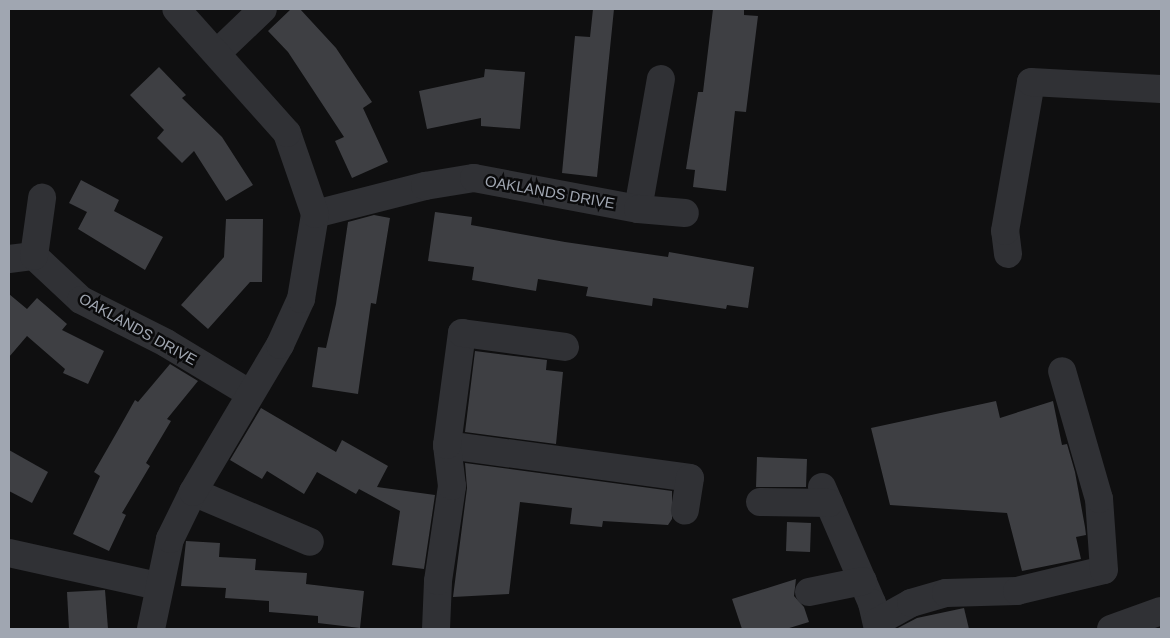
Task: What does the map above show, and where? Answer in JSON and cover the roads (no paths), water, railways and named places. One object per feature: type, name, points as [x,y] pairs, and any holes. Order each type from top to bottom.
[{"type":"street","points":[[151,629],[158,586],[170,539],[193,492],[280,344],[301,299],[315,214],[287,133],[218,52],[176,9]]},
{"type":"street","points":[[218,52],[263,9]]},
{"type":"street","points":[[1000,239],[1026,76],[1161,89]]},
{"type":"street","points":[[638,209],[661,79]]},
{"type":"street","name":"OAKLANDS DRIVE","points":[[315,214],[425,186],[474,178],[638,209],[685,213]]},
{"type":"street","name":"OAKLANDS DRIVE","points":[[42,198],[21,257],[81,300],[166,344],[249,394]]},
{"type":"street","points":[[436,629],[438,581],[452,486],[447,445],[462,333],[565,347]]},
{"type":"street","points":[[760,502],[825,495],[863,581],[877,626],[911,603],[946,593],[1016,591],[1104,570],[1099,499],[1062,371]]},
{"type":"street","points":[[447,445],[690,478],[686,511]]},
{"type":"street","points":[[193,492],[310,542]]},
{"type":"street","points":[[9,553],[158,586]]},
{"type":"street","points":[[809,592],[863,581]]},
{"type":"street","points":[[1119,628],[1161,611]]}]
